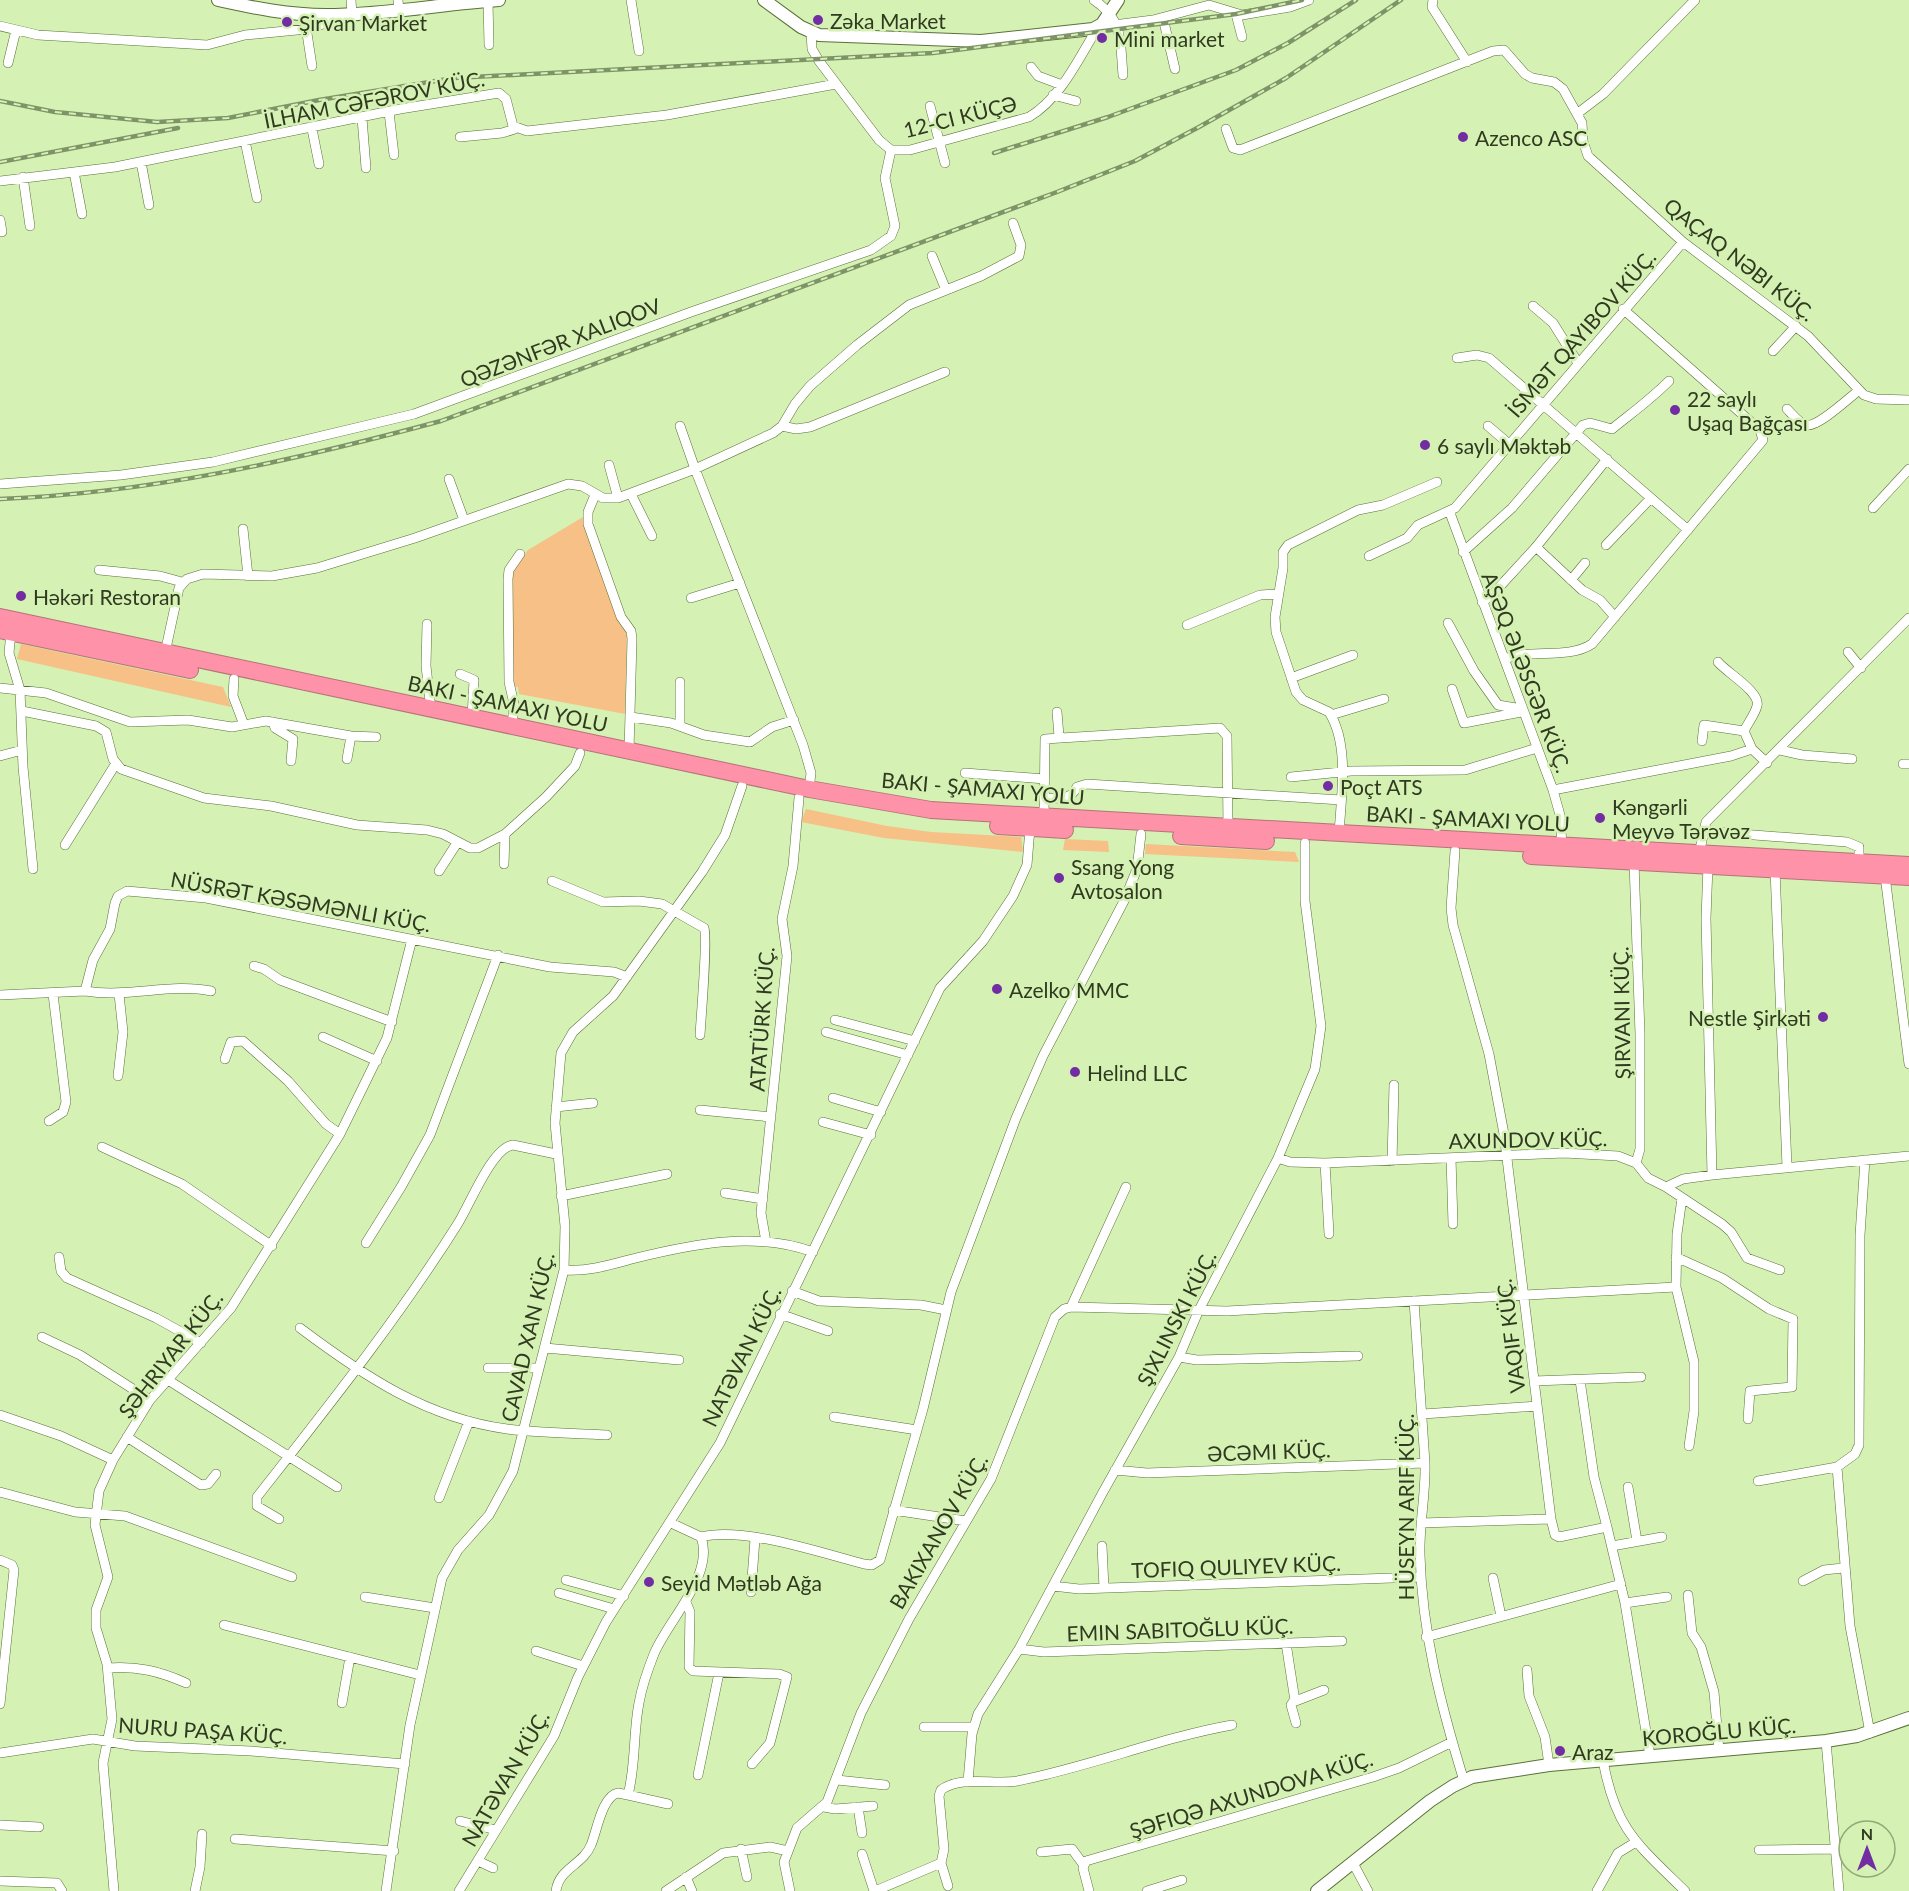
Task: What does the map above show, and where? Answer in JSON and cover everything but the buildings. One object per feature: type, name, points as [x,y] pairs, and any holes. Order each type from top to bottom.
[{"type":"highway","points":[[0,617],[629,751],[804,794],[929,821],[1634,862],[1704,860],[1860,862],[1909,865]]},
{"type":"highway","points":[[5,631],[742,786],[931,810],[1562,846],[1704,860],[1775,870],[1909,878]]},
{"type":"street","points":[[218,0],[261,5],[304,14],[352,15]]},
{"type":"street","points":[[351,0],[352,15]]},
{"type":"street","points":[[0,26],[38,34],[207,45],[244,35],[307,29],[352,15],[399,5],[499,0]]},
{"type":"street","points":[[631,0],[639,51]]},
{"type":"street","points":[[765,0],[811,32],[849,37],[981,41],[1163,18],[1209,5],[1224,8],[1236,14],[1248,15],[1290,7],[1309,0]]},
{"type":"street","points":[[1094,0],[1109,12],[1118,25],[1123,75]]},
{"type":"street","points":[[1098,27],[1118,0]]},
{"type":"street","points":[[1433,0],[1432,7],[1467,62]]},
{"type":"street","points":[[1226,129],[1233,148],[1240,150],[1493,51],[1504,51],[1525,74],[1558,85],[1578,113],[1603,94],[1695,0]]},
{"type":"street","points":[[488,1],[489,45]]},
{"type":"street","points":[[304,14],[312,66]]},
{"type":"street","points":[[1236,14],[1242,37]]},
{"type":"street","points":[[1163,18],[1175,69]]},
{"type":"street","name":"12-CI KÜÇƏ","points":[[891,150],[910,150],[1029,117],[1062,85],[1098,27]]},
{"type":"street","points":[[8,63],[16,30]]},
{"type":"street","points":[[0,484],[121,475],[213,462],[414,414],[691,312],[871,250],[884,242],[894,230],[895,219],[885,178],[891,150],[879,140],[812,50],[811,32]]},
{"type":"street","points":[[1031,67],[1038,76],[1062,85]]},
{"type":"street","points":[[460,137],[502,133],[515,129],[526,131],[667,115],[836,84]]},
{"type":"street","name":"İLHAM CƏFƏROV KÜÇ.","points":[[0,181],[141,162],[389,112],[499,93],[506,99],[515,129]]},
{"type":"street","points":[[1053,95],[1076,101]]},
{"type":"street","points":[[930,106],[945,163]]},
{"type":"street","points":[[389,112],[394,155]]},
{"type":"street","name":"QAÇAQ NƏBI KÜÇ.","points":[[1578,113],[1588,156],[1683,242],[1818,345],[1858,391]]},
{"type":"street","points":[[362,118],[366,168]]},
{"type":"street","points":[[312,129],[319,164]]},
{"type":"street","points":[[245,141],[257,198]]},
{"type":"street","points":[[141,162],[149,205]]},
{"type":"street","points":[[74,172],[82,214]]},
{"type":"street","points":[[23,177],[30,226]]},
{"type":"street","points":[[0,220],[2,232]]},
{"type":"street","points":[[99,570],[160,576],[182,582],[203,574],[248,576],[294,574],[415,538],[568,484],[582,486],[595,495],[618,498],[631,494],[695,469],[766,437],[782,426],[795,404],[810,386],[856,345],[909,305],[981,276],[1019,256],[1021,244],[1013,223]]},
{"type":"street","points":[[1369,556],[1407,538],[1418,525],[1450,513],[1623,309],[1683,242]]},
{"type":"street","points":[[932,256],[946,290]]},
{"type":"street","points":[[1533,306],[1553,323],[1578,363]]},
{"type":"street","points":[[1505,659],[1528,652],[1584,649],[1615,617],[1761,445],[1763,435],[1674,351],[1623,309]]},
{"type":"street","points":[[1773,351],[1796,327]]},
{"type":"street","points":[[1457,358],[1477,356],[1489,358],[1688,530]]},
{"type":"street","points":[[782,426],[796,429],[810,427],[945,372]]},
{"type":"street","points":[[1463,552],[1512,508],[1586,423],[1612,429],[1630,412],[1647,404],[1669,381]]},
{"type":"street","points":[[1787,409],[1803,423],[1810,425],[1822,420],[1858,391],[1876,399],[1909,400]]},
{"type":"street","name":"ATATÜRK KÜÇ.","points":[[680,426],[809,764],[782,919],[787,957],[763,1199],[762,1214],[766,1242]]},
{"type":"street","points":[[1488,426],[1509,444]]},
{"type":"street","points":[[1482,602],[1492,595],[1536,547],[1607,459]]},
{"type":"street","points":[[609,465],[618,498]]},
{"type":"street","points":[[1873,508],[1909,469]]},
{"type":"street","points":[[448,478],[464,520]]},
{"type":"street","points":[[1338,834],[1343,773],[1331,716],[1325,710],[1299,697],[1276,632],[1275,610],[1283,568],[1283,552],[1288,545],[1358,510],[1383,505],[1437,482]]},
{"type":"street","points":[[631,494],[652,536]]},
{"type":"street","points":[[595,495],[588,512],[588,524],[621,617],[631,631],[629,751]]},
{"type":"street","points":[[1606,545],[1651,498]]},
{"type":"street","name":"AŞƏQ ƏLƏSGƏR KÜÇ.","points":[[1450,513],[1553,790],[1560,815],[1562,846]]},
{"type":"street","points":[[243,529],[248,576]]},
{"type":"street","points":[[1536,547],[1571,580],[1600,600],[1615,617]]},
{"type":"street","points":[[512,727],[514,704],[509,682],[508,579],[509,570],[519,554]]},
{"type":"street","points":[[1571,580],[1585,563]]},
{"type":"street","points":[[165,653],[175,601],[182,582]]},
{"type":"street","points":[[691,598],[740,584]]},
{"type":"street","points":[[1186,625],[1260,595],[1278,594]]},
{"type":"street","points":[[1712,1175],[1702,831],[1706,822],[1767,764],[1909,618]]},
{"type":"street","points":[[1448,623],[1474,671],[1498,705],[1523,710]]},
{"type":"street","points":[[427,624],[426,666],[431,710]]},
{"type":"street","points":[[5,631],[20,690],[22,750],[33,869]]},
{"type":"street","points":[[1848,652],[1861,668]]},
{"type":"street","points":[[1291,678],[1353,655]]},
{"type":"street","points":[[1718,662],[1731,676],[1754,693],[1757,699],[1757,706],[1744,731]]},
{"type":"street","points":[[459,674],[474,680],[472,718]]},
{"type":"street","points":[[234,679],[233,696],[244,725]]},
{"type":"street","points":[[680,682],[680,726]]},
{"type":"street","points":[[0,688],[46,693],[130,722],[188,720],[225,726],[273,722],[351,736],[376,737]]},
{"type":"street","points":[[1452,689],[1464,723],[1523,710]]},
{"type":"street","points":[[1331,716],[1384,699]]},
{"type":"street","points":[[22,711],[96,726],[108,737],[116,765],[133,774],[204,798],[271,806],[357,825],[427,830],[442,834],[457,843],[478,848],[505,834],[546,797],[575,766],[580,753]]},
{"type":"street","points":[[1057,712],[1059,736]]},
{"type":"street","points":[[631,717],[661,720],[704,735],[750,742],[758,739],[772,727],[794,720]]},
{"type":"street","points":[[273,722],[275,728],[293,739],[291,761]]},
{"type":"street","points":[[1702,741],[1704,725],[1744,731]]},
{"type":"street","points":[[1044,817],[1043,743],[1049,736],[1163,733],[1220,728],[1227,736],[1228,827]]},
{"type":"street","points":[[1744,731],[1752,749],[1767,764]]},
{"type":"street","points":[[347,759],[351,736]]},
{"type":"street","points":[[1291,777],[1343,773],[1465,770],[1537,748]]},
{"type":"street","points":[[1553,790],[1731,756],[1752,749]]},
{"type":"street","points":[[0,756],[22,750]]},
{"type":"street","points":[[1780,750],[1802,755],[1852,759]]},
{"type":"street","points":[[65,845],[116,765]]},
{"type":"street","points":[[965,773],[1045,779]]},
{"type":"street","points":[[1045,798],[1066,798],[1072,795],[1081,784],[1341,800]]},
{"type":"street","name":"CAVAD XAN KÜÇ.","points":[[387,1891],[420,1675],[442,1578],[449,1564],[489,1515],[508,1483],[519,1455],[564,1270],[566,1242],[556,1154],[556,1107],[559,1066],[567,1039],[607,1002],[676,910],[725,835],[742,786]]},
{"type":"street","name":"NATƏVAN KÜÇ.","points":[[459,1891],[554,1736],[583,1666],[614,1609],[672,1523],[720,1443],[780,1314],[871,1135],[945,979],[983,941],[1020,884],[1029,858],[1030,828]]},
{"type":"street","points":[[1702,831],[1847,842],[1859,847],[1860,862]]},
{"type":"street","points":[[504,864],[505,834]]},
{"type":"street","points":[[672,1523],[701,1537],[716,1534],[755,1539],[872,1565],[880,1560],[917,1430],[946,1310],[1025,1095],[1133,879],[1141,834]]},
{"type":"street","points":[[439,871],[457,843]]},
{"type":"street","points":[[968,1782],[974,1728],[978,1714],[1019,1649],[1115,1470],[1179,1357],[1198,1312],[1278,1158],[1319,1052],[1320,1015],[1305,901],[1305,843]]},
{"type":"street","name":"VAQIF KÜÇ.","points":[[1455,851],[1451,908],[1453,925],[1489,1054],[1506,1156],[1551,1519]]},
{"type":"street","name":"ŞIRVANI KÜÇ.","points":[[1634,862],[1641,1056],[1640,1149],[1636,1163]]},
{"type":"street","points":[[1775,870],[1787,1167]]},
{"type":"street","points":[[1885,876],[1909,1064]]},
{"type":"street","points":[[552,881],[603,902],[652,902],[676,910],[697,921],[707,933],[702,972],[700,1035]]},
{"type":"street","name":"NÜSRƏT KƏSƏMƏNLI KÜÇ.","points":[[85,991],[93,960],[110,929],[115,903],[118,896],[127,891],[206,898],[559,969],[614,972],[627,977]]},
{"type":"street","name":"ŞƏHRIYAR KÜÇ.","points":[[114,1891],[103,1763],[112,1719],[108,1668],[96,1628],[96,1610],[108,1577],[95,1525],[99,1491],[113,1460],[150,1400],[231,1308],[272,1246],[340,1134],[377,1061],[392,1022],[412,939]]},
{"type":"street","points":[[366,1243],[402,1187],[429,1135],[498,955]]},
{"type":"street","points":[[254,966],[264,969],[279,980],[392,1022]]},
{"type":"street","points":[[0,995],[85,991],[119,994],[184,988],[211,991]]},
{"type":"street","points":[[49,1120],[63,1112],[66,1102],[53,994]]},
{"type":"street","points":[[118,1076],[123,1032],[119,994]]},
{"type":"street","points":[[835,1020],[915,1041]]},
{"type":"street","points":[[826,1032],[908,1055]]},
{"type":"street","points":[[323,1037],[377,1061]]},
{"type":"street","points":[[225,1059],[231,1042],[243,1041],[288,1081],[326,1124],[340,1134]]},
{"type":"street","points":[[1392,1161],[1394,1085]]},
{"type":"street","points":[[833,1098],[881,1112]]},
{"type":"street","points":[[556,1107],[593,1103]]},
{"type":"street","points":[[700,1110],[771,1117]]},
{"type":"street","points":[[823,1122],[871,1135]]},
{"type":"street","points":[[279,1519],[257,1506],[255,1502],[355,1369],[457,1225],[501,1149],[513,1145],[556,1154]]},
{"type":"street","points":[[102,1147],[182,1184],[272,1246]]},
{"type":"street","name":"AXUNDOV KÜÇ.","points":[[1278,1158],[1290,1162],[1325,1163],[1564,1153],[1618,1156],[1636,1163],[1647,1178],[1682,1198],[1731,1232],[1747,1258],[1780,1270]]},
{"type":"street","points":[[1666,1188],[1683,1179],[1712,1175],[1909,1156]]},
{"type":"street","points":[[1451,1158],[1454,1224]]},
{"type":"street","points":[[1865,1160],[1860,1235],[1860,1445],[1855,1454],[1841,1461],[1837,1467],[1843,1568],[1857,1678],[1870,1732]]},
{"type":"street","points":[[1325,1163],[1329,1234]]},
{"type":"street","points":[[561,1196],[667,1174]]},
{"type":"street","points":[[1071,1307],[1126,1187]]},
{"type":"street","points":[[725,1193],[763,1199]]},
{"type":"street","points":[[1682,1198],[1676,1257],[1676,1287],[1694,1362],[1694,1411],[1689,1446]]},
{"type":"street","points":[[564,1270],[587,1270],[665,1251],[718,1242],[766,1242],[799,1247],[813,1252]]},
{"type":"street","points":[[59,1257],[61,1271],[67,1278],[156,1318],[201,1343]]},
{"type":"street","points":[[1676,1257],[1722,1278],[1769,1309],[1793,1319],[1792,1387],[1750,1391],[1748,1419]]},
{"type":"street","points":[[790,1891],[784,1868],[797,1828],[824,1807],[837,1780],[861,1713],[909,1618],[992,1479],[1055,1317],[1064,1309],[1071,1307],[1198,1312],[1676,1287]]},
{"type":"street","points":[[792,1291],[819,1301],[921,1305],[946,1310]]},
{"type":"street","name":"HÜSEYN ARIF KÜÇ.","points":[[1414,1301],[1425,1463],[1421,1523],[1421,1577],[1426,1638],[1464,1780]]},
{"type":"street","points":[[780,1314],[828,1331]]},
{"type":"street","points":[[300,1328],[355,1369],[405,1397],[469,1421],[525,1430],[607,1435]]},
{"type":"street","points":[[42,1337],[80,1355],[150,1400]]},
{"type":"street","points":[[545,1348],[680,1360]]},
{"type":"street","points":[[1179,1357],[1197,1360],[1358,1356]]},
{"type":"street","points":[[488,1368],[539,1368]]},
{"type":"street","points":[[1534,1381],[1641,1377]]},
{"type":"street","points":[[168,1380],[337,1487]]},
{"type":"street","points":[[1580,1380],[1594,1477],[1626,1603],[1650,1756]]},
{"type":"street","points":[[1423,1414],[1537,1406]]},
{"type":"street","points":[[0,1415],[61,1436],[113,1460]]},
{"type":"street","points":[[834,1417],[917,1430]]},
{"type":"street","points":[[439,1498],[469,1421]]},
{"type":"street","points":[[127,1437],[201,1485],[208,1484],[216,1474]]},
{"type":"street","name":"ƏCƏMI KÜÇ.","points":[[1115,1470],[1147,1473],[1425,1463]]},
{"type":"street","points":[[1758,1481],[1837,1467]]},
{"type":"street","points":[[1628,1487],[1637,1541]]},
{"type":"street","points":[[0,1492],[75,1512],[124,1516],[292,1577]]},
{"type":"street","points":[[893,1510],[966,1521]]},
{"type":"street","points":[[1421,1523],[1551,1519],[1555,1535],[1559,1538],[1607,1527]]},
{"type":"street","points":[[628,1795],[635,1756],[638,1709],[644,1685],[661,1639],[686,1602],[704,1551],[701,1537]]},
{"type":"street","points":[[1612,1546],[1662,1537]]},
{"type":"street","points":[[751,1592],[755,1539]]},
{"type":"street","points":[[1102,1546],[1104,1588]]},
{"type":"street","points":[[0,1560],[12,1565],[14,1570],[0,1704]]},
{"type":"street","points":[[1803,1581],[1824,1570],[1843,1568]]},
{"type":"street","name":"TOFIQ QULIYEV KÜÇ.","points":[[1053,1586],[1104,1588],[1421,1577]]},
{"type":"street","points":[[1493,1578],[1501,1616]]},
{"type":"street","points":[[566,1580],[624,1596]]},
{"type":"street","points":[[1426,1638],[1621,1584]]},
{"type":"street","points":[[559,1593],[614,1609]]},
{"type":"street","points":[[1688,1595],[1692,1633],[1701,1647],[1714,1692],[1719,1751]]},
{"type":"street","points":[[365,1597],[435,1608]]},
{"type":"street","points":[[1626,1603],[1667,1597]]},
{"type":"street","points":[[686,1602],[690,1612],[688,1667],[693,1671],[779,1674],[787,1677],[770,1743],[752,1764]]},
{"type":"street","points":[[224,1625],[420,1675]]},
{"type":"street","name":"EMIN SABITOĞLU KÜÇ.","points":[[1019,1649],[1044,1652],[1342,1641]]},
{"type":"street","points":[[1286,1643],[1295,1701]]},
{"type":"street","points":[[536,1651],[583,1666]]},
{"type":"street","points":[[342,1703],[350,1657]]},
{"type":"street","points":[[108,1668],[138,1667],[186,1683]]},
{"type":"street","points":[[1527,1670],[1529,1696],[1545,1737],[1549,1765]]},
{"type":"street","points":[[698,1775],[719,1673]]},
{"type":"street","points":[[1296,1723],[1291,1705],[1295,1701],[1324,1689]]},
{"type":"street","name":"KOROĞLU KÜÇ.","points":[[1317,1891],[1430,1801],[1464,1780],[1495,1772],[1549,1765],[1826,1741],[1870,1732],[1909,1718]]},
{"type":"street","points":[[948,1886],[941,1863],[944,1849],[941,1790],[946,1786],[968,1782],[1014,1781],[1071,1770],[1196,1732],[1232,1725]]},
{"type":"street","points":[[924,1727],[974,1728]]},
{"type":"street","name":"NURU PAŞA KÜÇ.","points":[[0,1753],[93,1739],[135,1746],[251,1751],[405,1764]]},
{"type":"street","points":[[1826,1741],[1839,1891]]},
{"type":"street","name":"ŞƏFIQƏ AXUNDOVA KÜÇ.","points":[[1083,1864],[1373,1777],[1399,1768],[1452,1742]]},
{"type":"street","points":[[1602,1760],[1613,1805],[1620,1820],[1636,1842],[1685,1891]]},
{"type":"street","points":[[837,1780],[885,1785]]},
{"type":"street","points":[[555,1891],[560,1876],[587,1853],[609,1798],[618,1793],[668,1804]]},
{"type":"street","points":[[824,1807],[835,1809],[873,1806]]},
{"type":"street","points":[[858,1807],[862,1833]]},
{"type":"street","points":[[460,1821],[496,1830]]},
{"type":"street","points":[[0,1825],[39,1827]]},
{"type":"street","points":[[195,1891],[200,1867],[202,1834]]},
{"type":"street","points":[[235,1839],[394,1851]]},
{"type":"street","points":[[1597,1891],[1618,1853],[1636,1842]]},
{"type":"street","points":[[666,1891],[723,1853],[778,1847],[788,1851]]},
{"type":"street","points":[[1041,1852],[1072,1849],[1083,1864],[1089,1891]]},
{"type":"street","points":[[1759,1850],[1835,1849]]},
{"type":"street","points":[[741,1850],[747,1877]]},
{"type":"street","points":[[862,1854],[879,1890],[941,1863]]},
{"type":"street","points":[[478,1861],[493,1868]]},
{"type":"street","points":[[1353,1863],[1368,1891]]},
{"type":"street","points":[[687,1877],[692,1891]]},
{"type":"street","points":[[1147,1891],[1182,1880]]},
{"type":"street","points":[[0,1881],[57,1883],[62,1891]]},
{"type":"shaded area","points":[[583,517],[627,631],[625,714],[519,694],[518,687],[512,687],[513,569],[528,550]]},
{"type":"shaded area","points":[[21,644],[223,687],[231,707],[17,659]]},
{"type":"shaded area","points":[[806,809],[887,826],[931,832],[1021,837],[1023,852],[884,838],[801,822]]},
{"type":"shaded area","points":[[1065,839],[1108,841],[1109,852],[1063,850]]},
{"type":"shaded area","points":[[1146,844],[1295,852],[1299,862],[1145,854]]},
{"type":"railway","points":[[0,101],[55,112],[157,122],[228,118],[319,100],[454,78],[933,53],[1236,14],[1302,0]]},
{"type":"railway","points":[[994,153],[1108,117],[1236,70],[1288,43],[1356,0]]},
{"type":"railway","points":[[0,499],[56,496],[168,482],[332,449],[441,421],[1135,161],[1286,78],[1401,0]]},
{"type":"railway","points":[[0,162],[178,128]]},
{"type":"place","name":"Zəka Market","points":[[818,20]]},
{"type":"place","name":"Şirvan Market","points":[[287,22]]},
{"type":"place","name":"Mini market","points":[[1102,38]]},
{"type":"place","name":"Azenco ASC","points":[[1463,137]]},
{"type":"place","name":"22 saylı Uşaq Bağçası","points":[[1675,410]]},
{"type":"place","name":"6 saylı Məktəb","points":[[1425,445]]},
{"type":"place","name":"Həkəri Restoran","points":[[21,596]]},
{"type":"place","name":"Poçt ATS","points":[[1328,786]]},
{"type":"place","name":"Kəngərli Meyvə Tərəvəz","points":[[1600,818]]},
{"type":"place","name":"Ssang Yong Avtosalon","points":[[1059,878]]},
{"type":"place","name":"Azelko MMC","points":[[997,989]]},
{"type":"place","name":"Nestle Şirkəti","points":[[1823,1017]]},
{"type":"place","name":"Helind LLC","points":[[1075,1072]]},
{"type":"place","name":"Seyid Mətləb Ağa","points":[[649,1582]]},
{"type":"place","name":"Araz","points":[[1560,1751]]}]
